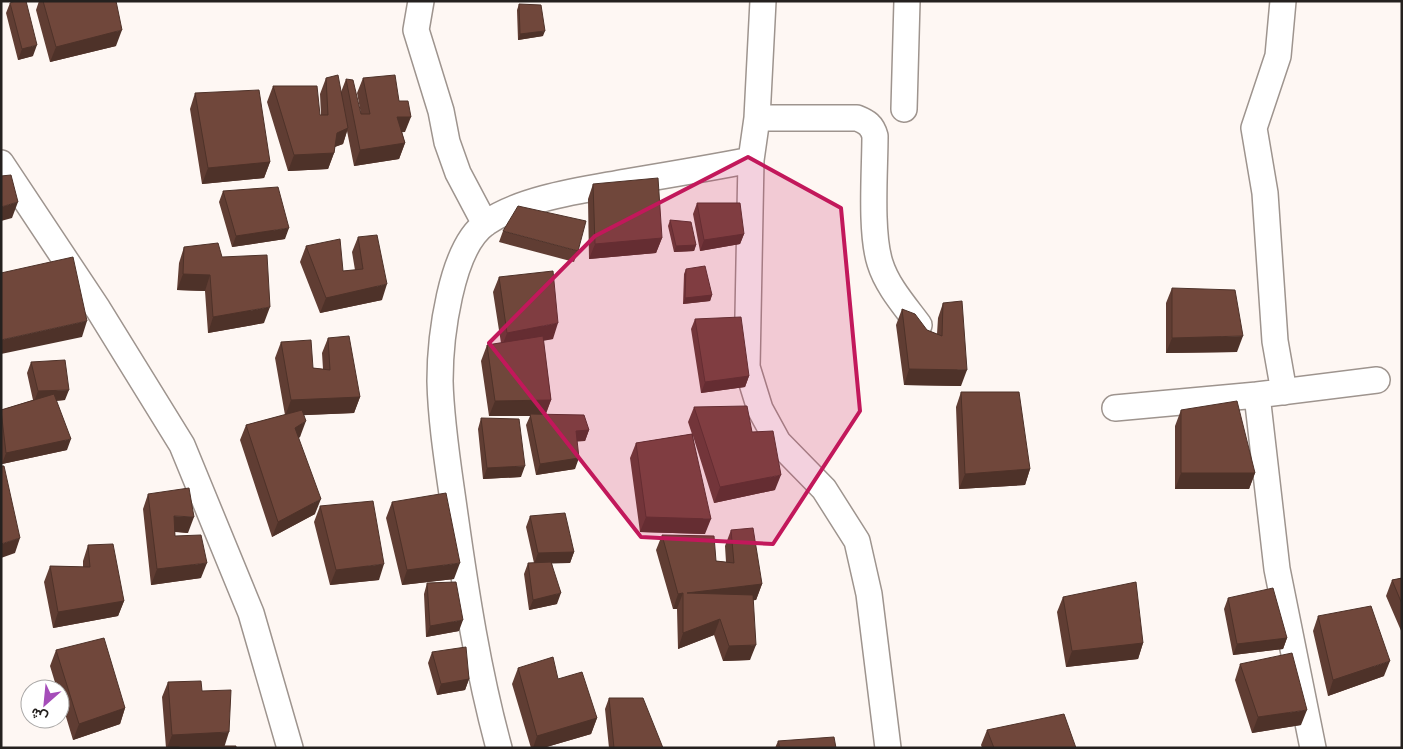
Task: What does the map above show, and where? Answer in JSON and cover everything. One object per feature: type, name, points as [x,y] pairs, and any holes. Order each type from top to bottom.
[{"type":"street","points":[[421,1],[416,30],[441,111],[447,142],[458,173],[485,224]]},
{"type":"street","points":[[763,1],[757,118],[751,160],[747,367],[760,409],[778,442],[824,489],[857,541],[870,594],[888,748]]},
{"type":"street","points":[[904,110],[907,1]]},
{"type":"street","points":[[1283,1],[1278,56],[1254,128],[1265,193],[1275,341],[1284,392]]},
{"type":"street","points":[[757,118],[858,118],[867,122],[873,129],[876,136],[875,242],[880,264],[892,286],[919,325]]},
{"type":"street","points":[[499,748],[483,688],[447,458],[440,380],[448,297],[456,271],[467,246],[485,224],[520,207],[566,193],[751,160]]},
{"type":"street","points":[[1,162],[98,309],[182,445],[251,613],[290,748]]},
{"type":"street","points":[[1115,408],[1257,396],[1377,380]]},
{"type":"street","points":[[1257,396],[1277,569],[1313,748]]},
{"type":"highlighted area","points":[[748,157],[841,208],[860,411],[773,544],[641,537],[489,343],[595,236]]},
{"type":"building","points":[[26,1],[37,45],[22,49],[10,3]]},
{"type":"building","points":[[43,1],[116,1],[122,30],[56,47]]},
{"type":"building","points":[[519,4],[541,5],[545,31],[520,34]]},
{"type":"building","points":[[338,75],[348,128],[337,133],[334,153],[294,155],[273,86],[317,86],[320,115],[328,115],[326,78]]},
{"type":"building","points":[[395,75],[399,101],[408,101],[411,117],[397,117],[405,143],[360,150],[346,79],[353,80],[361,114],[370,114],[363,78]]},
{"type":"building","points":[[259,90],[270,162],[208,168],[195,93]]},
{"type":"building","points":[[11,175],[18,202],[1,207],[1,176]]},
{"type":"building","points":[[658,178],[662,238],[595,244],[593,184]]},
{"type":"building","points":[[278,187],[289,228],[236,236],[223,191]]},
{"type":"building","points":[[697,203],[740,203],[744,234],[704,240]]},
{"type":"building","points":[[518,206],[586,221],[578,251],[503,231]]},
{"type":"building","points":[[670,220],[691,222],[696,245],[676,246]]},
{"type":"building","points":[[377,235],[387,284],[326,298],[306,246],[340,239],[343,271],[363,269],[358,237]]},
{"type":"building","points":[[218,243],[222,257],[267,255],[270,307],[213,317],[210,275],[183,274],[184,247]]},
{"type":"building","points":[[73,257],[87,321],[1,340],[1,273]]},
{"type":"building","points":[[705,266],[712,295],[685,298],[686,269]]},
{"type":"building","points":[[553,271],[558,323],[507,333],[499,277]]},
{"type":"building","points":[[1172,288],[1235,290],[1243,336],[1172,338]]},
{"type":"building","points":[[962,301],[967,370],[909,369],[902,309],[915,314],[927,330],[942,336],[943,303]]},
{"type":"building","points":[[741,317],[749,376],[705,382],[695,319]]},
{"type":"building","points":[[349,336],[360,397],[291,400],[281,342],[311,340],[313,368],[330,370],[328,338]]},
{"type":"building","points":[[543,336],[551,400],[495,401],[487,345]]},
{"type":"building","points":[[65,360],[69,390],[38,391],[31,362]]},
{"type":"building","points":[[961,392],[1019,392],[1030,469],[965,474]]},
{"type":"building","points":[[54,394],[71,439],[6,453],[1,410]]},
{"type":"building","points":[[1237,401],[1255,473],[1181,473],[1181,410]]},
{"type":"building","points":[[747,406],[752,432],[773,431],[781,475],[720,487],[694,407]]},
{"type":"building","points":[[302,410],[306,421],[295,428],[321,499],[278,522],[246,425]]},
{"type":"building","points":[[530,414],[584,415],[589,430],[576,431],[579,458],[540,464]]},
{"type":"building","points":[[481,418],[519,419],[525,466],[487,468]]},
{"type":"building","points":[[692,434],[711,519],[646,517],[636,443]]},
{"type":"building","points":[[1,466],[4,466],[20,538],[1,544]]},
{"type":"building","points":[[189,488],[194,517],[174,516],[175,536],[201,535],[207,563],[157,569],[148,494]]},
{"type":"building","points":[[446,493],[460,563],[407,570],[392,502]]},
{"type":"building","points":[[373,501],[384,564],[336,570],[320,506]]},
{"type":"building","points":[[565,513],[574,552],[538,553],[530,516]]},
{"type":"building","points":[[753,528],[762,584],[687,593],[753,595],[756,645],[729,646],[720,619],[683,633],[683,593],[678,594],[662,535],[714,536],[716,561],[734,563],[731,530]]},
{"type":"building","points":[[113,544],[124,601],[58,612],[50,566],[90,567],[88,545]]},
{"type":"building","points":[[551,562],[561,593],[533,600],[528,563]]},
{"type":"building","points":[[1402,578],[1402,604],[1392,580]]},
{"type":"building","points":[[456,582],[463,620],[430,626],[427,583]]},
{"type":"building","points":[[1136,582],[1143,643],[1072,651],[1063,597]]},
{"type":"building","points":[[1273,588],[1287,638],[1237,644],[1228,598]]},
{"type":"building","points":[[1371,606],[1390,661],[1333,680],[1318,616]]},
{"type":"building","points":[[104,638],[125,708],[79,724],[70,695],[70,679],[65,679],[56,650]]},
{"type":"building","points":[[466,647],[469,679],[441,684],[432,652]]},
{"type":"building","points":[[1292,653],[1307,710],[1258,717],[1240,664]]},
{"type":"building","points":[[553,657],[558,679],[582,672],[597,718],[537,736],[518,668]]},
{"type":"building","points":[[201,681],[202,691],[231,690],[229,732],[172,735],[168,682]]},
{"type":"building","points":[[609,698],[643,698],[663,748],[614,748]]},
{"type":"building","points":[[1064,714],[1076,748],[994,748],[987,730]]},
{"type":"building","points":[[834,737],[836,748],[780,748],[778,741]]},
{"type":"building","points":[[179,746],[236,746],[236,748],[179,748]]}]
